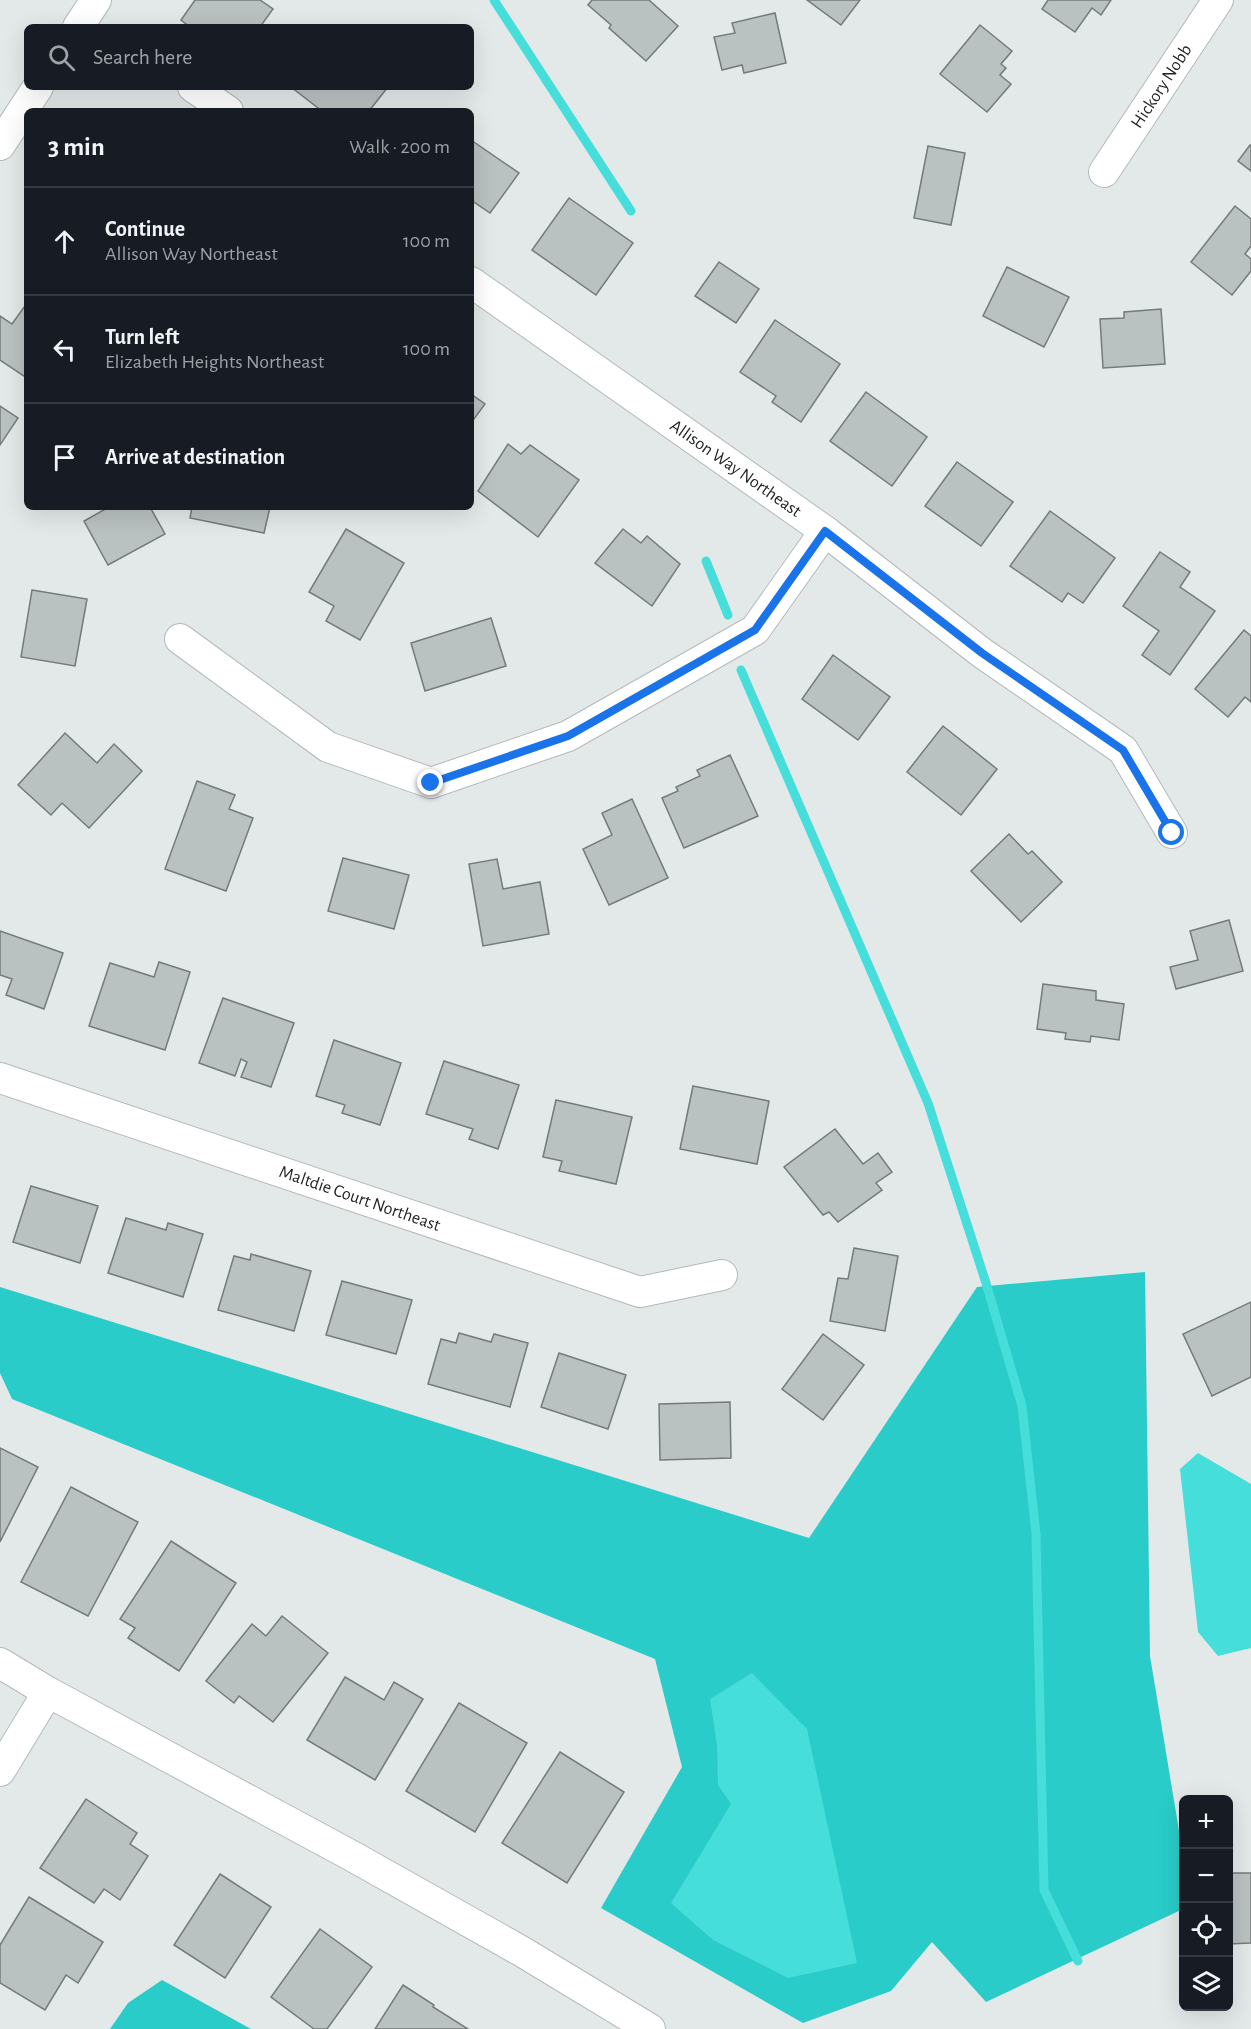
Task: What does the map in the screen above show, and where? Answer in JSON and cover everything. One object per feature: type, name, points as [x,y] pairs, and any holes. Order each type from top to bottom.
[{"type":"street","name":"Hickory Nobb","points":[[1104,172],[1218,0]]},
{"type":"street","points":[[24,108],[36,90]]},
{"type":"street","points":[[198,90],[224,108]]},
{"type":"street","points":[[0,145],[24,108]]},
{"type":"street","name":"Allison Way Northeast","points":[[474,284],[825,531],[982,653],[1123,750],[1172,833]]},
{"type":"street","points":[[180,639],[328,747],[431,783],[568,736],[755,630],[825,531]]},
{"type":"street","name":"Maltdie Court Northeast","points":[[0,1078],[640,1292],[722,1275]]},
{"type":"street","points":[[0,1663],[48,1692],[521,1951],[650,2029]]},
{"type":"street","points":[[0,1771],[48,1692]]},
{"type":"shaded area","points":[[1145,1272],[1150,1656],[1179,1831],[1179,1911],[986,2002],[932,1942],[891,1991],[803,2023],[601,1908],[682,1767],[655,1659],[12,1399],[0,1373],[0,1287],[809,1538],[977,1287]]},
{"type":"shaded area","points":[[1198,1453],[1251,1484],[1251,1648],[1218,1656],[1198,1632],[1180,1469]]},
{"type":"shaded area","points":[[752,1673],[807,1729],[857,1963],[788,1978],[713,1940],[671,1903],[731,1804],[718,1785],[717,1745],[710,1699]]},
{"type":"shaded area","points":[[162,1980],[251,2029],[110,2029],[128,2003]]},
{"type":"building","points":[[195,0],[260,0],[273,9],[262,24],[186,24],[181,20]]},
{"type":"building","points":[[592,0],[649,0],[678,26],[646,61],[609,28],[611,25],[588,5]]},
{"type":"building","points":[[807,0],[860,0],[841,25]]},
{"type":"building","points":[[1048,0],[1111,0],[1101,15],[1092,8],[1075,32],[1042,9]]},
{"type":"building","points":[[775,13],[786,63],[744,73],[742,65],[722,70],[714,37],[735,33],[732,23]]},
{"type":"building","points":[[980,25],[1012,51],[1001,64],[1006,68],[1000,75],[1011,84],[987,112],[940,74]]},
{"type":"building","points":[[295,90],[386,90],[371,108],[318,108]]},
{"type":"building","points":[[474,142],[519,173],[490,213],[474,202]]},
{"type":"building","points":[[1251,145],[1251,171],[1238,161]]},
{"type":"building","points":[[928,146],[965,153],[951,225],[914,218]]},
{"type":"building","points":[[569,198],[633,243],[596,295],[532,250]]},
{"type":"building","points":[[1235,206],[1251,219],[1251,246],[1245,254],[1251,259],[1251,271],[1232,295],[1191,262]]},
{"type":"building","points":[[719,262],[759,289],[736,323],[695,296]]},
{"type":"building","points":[[1007,267],[1069,297],[1044,347],[983,316]]},
{"type":"building","points":[[24,307],[24,376],[0,360],[0,316],[12,324]]},
{"type":"building","points":[[1161,309],[1165,364],[1103,368],[1100,319],[1124,318],[1124,312]]},
{"type":"building","points":[[775,320],[840,364],[801,422],[772,402],[776,396],[740,372]]},
{"type":"building","points":[[866,392],[927,437],[892,486],[830,441]]},
{"type":"building","points":[[474,396],[485,404],[474,419]]},
{"type":"building","points":[[0,406],[18,418],[0,445]]},
{"type":"building","points":[[508,444],[521,454],[530,445],[579,480],[538,537],[478,491]]},
{"type":"building","points":[[957,462],[1013,502],[981,546],[925,506]]},
{"type":"building","points":[[104,510],[152,510],[165,534],[108,565],[84,521]]},
{"type":"building","points":[[191,510],[269,510],[264,533],[190,518]]},
{"type":"building","points":[[1050,511],[1115,558],[1083,603],[1068,593],[1062,602],[1010,566]]},
{"type":"building","points":[[346,529],[404,563],[360,640],[326,621],[334,606],[309,592]]},
{"type":"building","points":[[623,529],[641,543],[647,536],[680,564],[652,606],[595,563]]},
{"type":"building","points":[[1160,552],[1190,572],[1180,587],[1215,611],[1170,675],[1142,655],[1159,631],[1123,606]]},
{"type":"building","points":[[32,590],[87,599],[75,666],[21,657]]},
{"type":"building","points":[[491,618],[506,666],[425,691],[411,643]]},
{"type":"building","points":[[1244,630],[1251,636],[1251,702],[1245,697],[1228,717],[1195,689]]},
{"type":"building","points":[[833,655],[890,697],[858,740],[802,699]]},
{"type":"building","points":[[943,726],[997,769],[961,815],[907,772]]},
{"type":"building","points":[[65,733],[97,763],[114,744],[142,771],[89,828],[62,803],[51,815],[18,785]]},
{"type":"building","points":[[730,755],[758,816],[684,848],[662,798],[678,791],[676,787],[700,776],[697,770]]},
{"type":"building","points":[[197,781],[235,795],[229,809],[253,818],[226,891],[165,869]]},
{"type":"building","points":[[632,799],[668,878],[609,905],[583,849],[612,835],[602,813]]},
{"type":"building","points":[[1009,834],[1028,854],[1032,851],[1062,882],[1021,922],[971,871]]},
{"type":"building","points":[[343,858],[409,875],[394,929],[328,911]]},
{"type":"building","points":[[497,859],[503,889],[540,882],[549,934],[483,946],[469,864]]},
{"type":"building","points":[[1229,920],[1243,971],[1176,989],[1170,967],[1198,960],[1190,931]]},
{"type":"building","points":[[0,931],[63,953],[44,1009],[6,995],[12,979],[0,975]]},
{"type":"building","points":[[159,962],[190,972],[165,1050],[89,1026],[110,963],[154,977]]},
{"type":"building","points":[[1043,984],[1096,991],[1096,1000],[1124,1004],[1119,1040],[1091,1036],[1090,1042],[1065,1039],[1066,1033],[1037,1029]]},
{"type":"building","points":[[223,998],[294,1023],[271,1087],[241,1077],[247,1062],[241,1059],[235,1076],[199,1063]]},
{"type":"building","points":[[334,1040],[401,1063],[380,1125],[342,1113],[345,1105],[316,1096]]},
{"type":"building","points":[[444,1061],[519,1085],[498,1149],[469,1139],[473,1129],[426,1114]]},
{"type":"building","points":[[693,1086],[769,1101],[757,1164],[680,1149]]},
{"type":"building","points":[[556,1100],[632,1117],[616,1184],[559,1171],[562,1161],[543,1157]]},
{"type":"building","points":[[835,1129],[863,1164],[878,1153],[892,1172],[876,1183],[882,1190],[838,1222],[829,1212],[823,1215],[784,1167]]},
{"type":"building","points":[[31,1186],[98,1206],[80,1263],[13,1242]]},
{"type":"building","points":[[126,1218],[166,1230],[168,1223],[203,1234],[183,1297],[108,1273]]},
{"type":"building","points":[[854,1248],[898,1256],[885,1331],[830,1321],[838,1278],[848,1279]]},
{"type":"building","points":[[251,1254],[311,1271],[294,1331],[218,1310],[234,1256],[250,1260]]},
{"type":"building","points":[[342,1281],[412,1300],[396,1354],[326,1335]]},
{"type":"building","points":[[1251,1302],[1251,1377],[1212,1396],[1183,1334]]},
{"type":"building","points":[[459,1333],[491,1342],[494,1334],[528,1343],[510,1407],[428,1384],[441,1339],[456,1343]]},
{"type":"building","points":[[823,1334],[864,1365],[823,1420],[782,1389]]},
{"type":"building","points":[[559,1353],[626,1375],[608,1429],[541,1407]]},
{"type":"building","points":[[730,1402],[731,1458],[660,1460],[659,1404]]},
{"type":"building","points":[[0,1448],[38,1467],[0,1542]]},
{"type":"building","points":[[71,1487],[138,1522],[88,1616],[21,1582]]},
{"type":"building","points":[[171,1541],[236,1583],[179,1671],[128,1638],[135,1628],[120,1619]]},
{"type":"building","points":[[282,1616],[328,1653],[273,1722],[239,1696],[234,1703],[206,1681],[252,1624],[266,1636]]},
{"type":"building","points":[[345,1677],[384,1700],[394,1682],[423,1699],[375,1780],[307,1740]]},
{"type":"building","points":[[459,1703],[527,1743],[475,1832],[406,1791]]},
{"type":"building","points":[[560,1752],[624,1792],[567,1883],[502,1843]]},
{"type":"building","points":[[86,1799],[137,1833],[130,1844],[148,1856],[120,1900],[104,1889],[94,1903],[40,1868]]},
{"type":"building","points":[[1233,1873],[1251,1873],[1251,1943],[1233,1944]]},
{"type":"building","points":[[220,1874],[271,1907],[225,1978],[174,1945]]},
{"type":"building","points":[[29,1897],[103,1942],[78,1983],[66,1975],[45,2010],[0,1983],[0,1945]]},
{"type":"building","points":[[320,1929],[372,1967],[327,2029],[314,2029],[271,1997]]},
{"type":"building","points":[[403,1985],[434,2005],[433,2007],[468,2029],[375,2029]]},
{"type":"waterway","points":[[494,0],[631,211]]},
{"type":"waterway","points":[[706,561],[728,615]]},
{"type":"waterway","points":[[741,670],[928,1103],[986,1283],[1022,1406],[1036,1534],[1044,1890],[1078,1961]]},
{"type":"route","points":[[431,783],[568,736],[755,630],[825,531],[982,653],[1123,750],[1172,833]]}]
